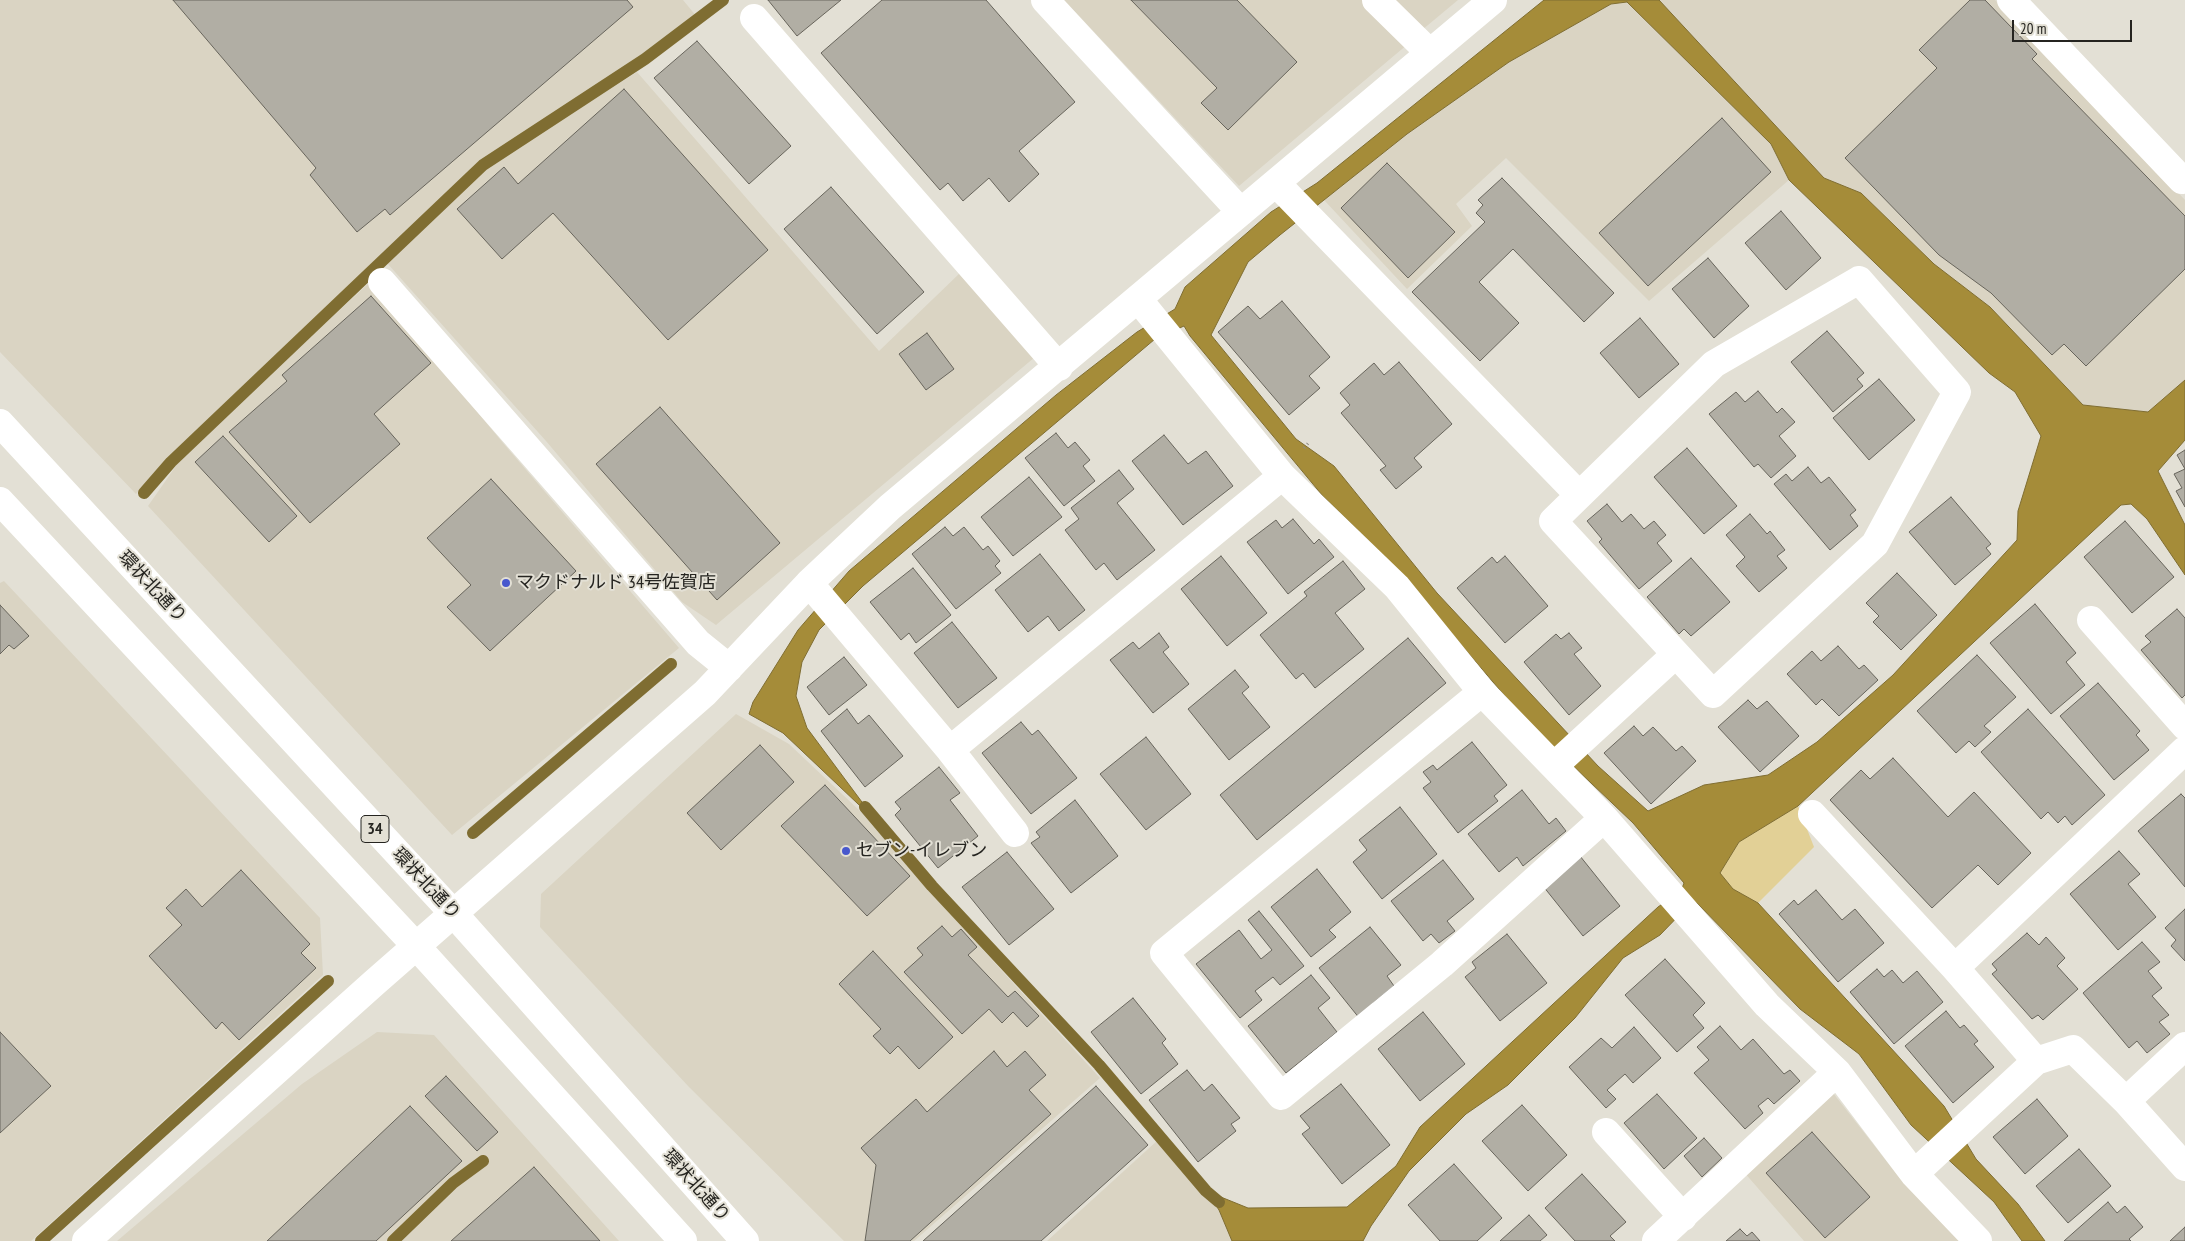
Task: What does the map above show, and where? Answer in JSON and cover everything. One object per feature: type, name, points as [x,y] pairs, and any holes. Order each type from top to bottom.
[{"type":"main road","points":[[1045,0],[1241,212]]},
{"type":"main road","points":[[1376,0],[1430,53]]},
{"type":"main road","points":[[86,1241],[705,694],[729,668],[814,589],[890,507],[1059,367],[1145,308],[1241,212],[1280,187],[1430,53],[1493,0]]},
{"type":"main road","points":[[2011,0],[2182,180]]},
{"type":"main road","points":[[754,18],[1059,367]]},
{"type":"main road","points":[[1280,187],[1579,495]]},
{"type":"main road","points":[[1860,280],[1957,392],[1875,544],[1713,694],[1553,521],[1579,495],[1714,364],[1860,280]]},
{"type":"main road","points":[[382,282],[686,630],[698,643],[729,668]]},
{"type":"main road","points":[[1145,308],[1282,476],[1396,587],[1482,692],[1604,818],[1767,1004],[1837,1072],[1923,1166],[1978,1241]]},
{"type":"main road","name":"環状北通り","points":[[0,422],[454,914],[745,1241]]},
{"type":"main road","points":[[950,750],[1282,476]]},
{"type":"main road","points":[[0,501],[417,947],[683,1241]]},
{"type":"main road","points":[[814,589],[950,750],[1015,833]]},
{"type":"main road","points":[[2091,620],[2185,726]]},
{"type":"main road","points":[[1554,766],[1676,654]]},
{"type":"main road","points":[[1482,692],[1164,953],[1281,1096],[1442,964],[1604,818]]},
{"type":"main road","points":[[1955,968],[2185,750]]},
{"type":"main road","points":[[1812,814],[1955,968],[2036,1061]]},
{"type":"main road","points":[[2126,1101],[2185,1046]]},
{"type":"main road","points":[[1923,1166],[2036,1061],[2073,1048],[2126,1101],[2185,1167]]},
{"type":"main road","points":[[1656,1241],[1837,1072]]},
{"type":"main road","points":[[1606,1132],[1683,1216]]},
{"type":"shaded area","points":[[0,0],[683,0],[697,17],[480,161],[169,456],[136,494],[0,352]]},
{"type":"shaded area","points":[[1064,0],[1363,0],[1408,44],[1239,186]]},
{"type":"shaded area","points":[[1391,0],[1458,0],[1422,30]]},
{"type":"shaded area","points":[[1544,0],[1659,0],[1824,178],[1861,193],[1934,264],[1990,307],[2083,405],[2148,412],[2185,380],[2185,440],[2158,471],[2185,525],[2185,575],[2147,519],[2131,504],[2121,505],[1798,806],[1739,842],[1720,873],[1733,889],[1758,903],[1944,1106],[1976,1159],[2018,1204],[2045,1241],[2022,1241],[1994,1202],[1911,1125],[1859,1054],[1800,1009],[1697,903],[1689,905],[1660,935],[1623,958],[1575,1018],[1508,1085],[1466,1114],[1409,1171],[1371,1226],[1363,1241],[1232,1241],[1219,1210],[1206,1191],[1248,1208],[1347,1207],[1396,1166],[1420,1127],[1658,907],[1681,891],[1684,883],[1633,823],[1528,723],[1394,566],[1322,495],[1190,336],[1184,326],[1155,339],[863,586],[819,630],[802,662],[796,696],[807,728],[876,821],[783,733],[749,714],[753,702],[798,630],[849,571],[1056,395],[1137,332],[1175,309],[1185,287],[1271,212],[1317,183]],"holes":[[[1627,2],[1771,144],[1789,180],[1989,373],[2015,392],[2041,436],[2018,511],[2017,540],[1893,675],[1817,742],[1768,775],[1704,785],[1648,811],[1598,766],[1437,593],[1334,466],[1296,439],[1211,335],[1248,262],[1280,235],[1407,134],[1509,62],[1611,4]]]},
{"type":"shaded area","points":[[1659,0],[1995,0],[2185,200],[2185,380],[2148,412],[2083,405],[1990,307],[1934,264],[1861,193],[1824,178]]},
{"type":"shaded area","points":[[1627,2],[1771,144],[1789,180],[1649,301],[1506,158],[1456,204],[1472,226],[1407,289],[1324,200],[1407,134],[1509,62],[1611,4]]},
{"type":"shaded area","points":[[637,72],[879,351],[961,272],[1035,357],[716,625],[682,602],[546,441],[387,263],[484,169]]},
{"type":"shaded area","points":[[370,282],[503,443],[679,648],[452,835],[148,506],[185,453]]},
{"type":"shaded area","points":[[4,581],[320,918],[323,975],[31,1241],[0,1241],[0,583]]},
{"type":"shaded area","points":[[736,714],[789,744],[860,811],[929,891],[1100,1078],[914,1241],[844,1241],[689,1087],[540,927],[541,894]]},
{"type":"shaded area","points":[[1798,806],[1814,847],[1758,903],[1733,889],[1720,873],[1739,842]]},
{"type":"shaded area","points":[[377,1032],[434,1035],[619,1241],[117,1241],[302,1084]]},
{"type":"shaded area","points":[[1833,1093],[1899,1177],[1961,1241],[1804,1241],[1743,1171]]},
{"type":"shaded area","points":[[1158,1140],[1219,1210],[1232,1241],[1047,1241]]},
{"type":"building","points":[[173,0],[627,0],[633,7],[390,215],[385,209],[357,232],[310,175],[316,168]]},
{"type":"building","points":[[768,0],[841,0],[797,36]]},
{"type":"building","points":[[882,0],[986,0],[1075,102],[1019,151],[1039,174],[1009,202],[989,178],[963,201],[948,183],[940,190],[821,53]]},
{"type":"building","points":[[1131,0],[1237,0],[1297,62],[1228,130],[1201,103],[1217,88]]},
{"type":"building","points":[[1970,0],[1985,0],[2037,54],[2032,59],[2185,216],[2185,269],[2086,366],[2064,344],[2052,355],[1991,293],[1939,255],[1845,158],[1937,68],[1919,50]]},
{"type":"building","points":[[697,41],[791,146],[749,184],[654,78]]},
{"type":"building","points":[[624,89],[768,250],[668,340],[553,213],[502,259],[457,209],[504,167],[518,184]]},
{"type":"building","points":[[1722,118],[1771,172],[1648,286],[1599,233]]},
{"type":"building","points":[[1387,163],[1455,232],[1408,278],[1341,208]]},
{"type":"building","points":[[1502,178],[1614,293],[1584,322],[1513,249],[1479,282],[1519,323],[1480,361],[1412,292],[1485,222],[1476,213],[1483,205],[1478,200]]},
{"type":"building","points":[[831,187],[924,292],[877,334],[784,229]]},
{"type":"building","points":[[1781,211],[1821,258],[1786,290],[1745,243]]},
{"type":"building","points":[[1708,258],[1749,306],[1714,338],[1672,289]]},
{"type":"building","points":[[371,296],[431,363],[374,414],[400,444],[310,523],[229,432],[287,381],[282,375]]},
{"type":"building","points":[[1282,301],[1330,357],[1309,376],[1320,388],[1289,415],[1218,332],[1248,306],[1260,319]]},
{"type":"building","points":[[1640,318],[1679,364],[1639,398],[1600,353]]},
{"type":"building","points":[[1827,331],[1864,373],[1857,379],[1863,386],[1833,412],[1791,362]]},
{"type":"building","points":[[927,333],[954,369],[926,390],[899,354]]},
{"type":"building","points":[[1399,362],[1452,424],[1414,458],[1422,467],[1396,489],[1380,470],[1386,466],[1341,413],[1350,405],[1340,393],[1374,363],[1384,375]]},
{"type":"building","points":[[1879,379],[1915,420],[1869,460],[1833,418]]},
{"type":"building","points":[[1758,391],[1777,413],[1782,408],[1795,422],[1779,436],[1796,456],[1771,478],[1758,464],[1754,467],[1709,414],[1736,392],[1745,402]]},
{"type":"building","points":[[660,407],[780,543],[717,600],[596,464]]},
{"type":"building","points":[[1056,433],[1068,448],[1075,442],[1090,460],[1083,466],[1095,481],[1064,506],[1025,458]]},
{"type":"building","points":[[1164,435],[1188,464],[1206,451],[1233,486],[1183,525],[1132,461]]},
{"type":"building","points":[[223,436],[297,516],[269,542],[195,462]]},
{"type":"building","points":[[1687,448],[1737,506],[1704,534],[1654,477]]},
{"type":"building","points":[[2185,450],[2185,469],[2177,455]]},
{"type":"building","points":[[1808,467],[1821,483],[1829,477],[1856,510],[1850,515],[1858,526],[1830,550],[1774,484],[1786,474],[1792,481]]},
{"type":"building","points":[[2185,469],[2185,507],[2176,491],[2182,488],[2174,474]]},
{"type":"building","points":[[1119,470],[1134,489],[1117,503],[1155,550],[1117,580],[1104,563],[1096,570],[1065,530],[1079,519],[1071,508]]},
{"type":"building","points":[[1029,477],[1062,517],[1013,556],[981,517]]},
{"type":"building","points":[[491,479],[576,571],[490,651],[447,607],[471,585],[427,538]]},
{"type":"building","points":[[1951,497],[1991,544],[1986,548],[1991,554],[1955,585],[1909,532]]},
{"type":"building","points":[[1607,504],[1622,522],[1631,514],[1644,529],[1654,521],[1666,535],[1657,543],[1672,561],[1639,589],[1599,542],[1602,539],[1587,521]]},
{"type":"building","points":[[1750,514],[1767,534],[1770,531],[1785,550],[1777,556],[1787,568],[1759,592],[1736,566],[1745,557],[1726,535]]},
{"type":"building","points":[[1293,519],[1314,544],[1319,539],[1334,557],[1288,594],[1247,542],[1276,520],[1282,528]]},
{"type":"building","points":[[2125,521],[2174,577],[2132,613],[2084,557]]},
{"type":"building","points":[[945,527],[953,536],[964,527],[983,550],[988,546],[1000,561],[995,566],[1001,573],[956,609],[912,554]]},
{"type":"building","points":[[1040,554],[1085,610],[1059,631],[1048,616],[1028,632],[995,590]]},
{"type":"building","points":[[1221,556],[1267,613],[1227,646],[1181,589]]},
{"type":"building","points":[[1505,556],[1548,606],[1505,643],[1457,588],[1492,557],[1497,563]]},
{"type":"building","points":[[1691,558],[1730,602],[1691,636],[1684,629],[1679,634],[1647,597]]},
{"type":"building","points":[[1343,561],[1365,589],[1335,613],[1364,649],[1315,688],[1303,673],[1296,679],[1260,635],[1307,596],[1304,592]]},
{"type":"building","points":[[913,568],[951,615],[916,643],[909,633],[901,640],[870,602]]},
{"type":"building","points":[[1897,573],[1937,615],[1901,650],[1873,622],[1879,616],[1866,603]]},
{"type":"building","points":[[2035,604],[2076,653],[2066,662],[2085,685],[2051,714],[1990,643]]},
{"type":"building","points":[[0,605],[29,636],[14,649],[9,645],[0,654]]},
{"type":"building","points":[[2177,609],[2185,618],[2185,695],[2182,698],[2141,650],[2151,642],[2145,636]]},
{"type":"building","points":[[952,622],[997,678],[958,708],[914,653]]},
{"type":"building","points":[[1159,633],[1169,647],[1163,652],[1189,684],[1153,713],[1110,660],[1133,642],[1139,649]]},
{"type":"building","points":[[1569,633],[1582,648],[1574,654],[1601,686],[1569,715],[1524,662],[1556,634],[1561,639]]},
{"type":"building","points":[[1408,638],[1446,683],[1257,840],[1220,795]]},
{"type":"building","points":[[1838,646],[1859,669],[1864,665],[1878,680],[1839,716],[1822,699],[1816,705],[1787,674],[1812,651],[1821,661]]},
{"type":"building","points":[[1977,655],[2016,697],[1984,726],[1991,732],[1975,747],[1969,741],[1956,753],[1917,711]]},
{"type":"building","points":[[844,657],[867,685],[829,715],[807,687]]},
{"type":"building","points":[[1235,670],[1249,687],[1242,693],[1270,727],[1229,760],[1188,709]]},
{"type":"building","points":[[2098,683],[2140,731],[2136,735],[2149,750],[2114,780],[2060,716]]},
{"type":"building","points":[[1748,700],[1757,709],[1767,701],[1799,736],[1760,772],[1718,727]]},
{"type":"building","points":[[847,709],[858,724],[869,715],[903,756],[865,787],[821,731]]},
{"type":"building","points":[[2028,709],[2105,795],[2072,825],[2065,816],[2058,823],[2048,812],[2041,819],[1981,752]]},
{"type":"building","points":[[1021,722],[1032,735],[1038,730],[1077,778],[1031,814],[982,753]]},
{"type":"building","points":[[1634,726],[1643,736],[1653,727],[1676,751],[1682,746],[1696,761],[1651,804],[1604,753]]},
{"type":"building","points":[[1146,737],[1191,794],[1146,830],[1100,774]]},
{"type":"building","points":[[1472,742],[1507,785],[1494,796],[1498,801],[1458,833],[1423,788],[1431,782],[1423,772],[1433,765],[1437,770]]},
{"type":"building","points":[[760,745],[794,782],[721,850],[687,813]]},
{"type":"building","points":[[1893,758],[1948,817],[1974,792],[2031,853],[1998,885],[1978,865],[1932,908],[1830,800],[1861,770],[1870,779]]},
{"type":"building","points":[[939,767],[960,793],[950,800],[978,836],[938,868],[895,815],[901,809],[895,802]]},
{"type":"building","name":"セブン-イレブン","points":[[825,785],[910,876],[867,916],[781,826]]},
{"type":"building","points":[[1522,790],[1549,824],[1556,818],[1566,831],[1523,866],[1517,857],[1499,872],[1468,834]]},
{"type":"building","points":[[2181,794],[2185,798],[2185,887],[2138,831]]},
{"type":"building","points":[[1075,800],[1118,856],[1071,893],[1031,843],[1040,837],[1036,832]]},
{"type":"building","points":[[1400,807],[1437,854],[1382,899],[1353,862],[1367,850],[1359,840]]},
{"type":"building","points":[[2119,851],[2140,874],[2128,884],[2156,917],[2118,950],[2070,894]]},
{"type":"building","points":[[1007,852],[1054,909],[1009,945],[962,887]]},
{"type":"building","points":[[1580,856],[1620,906],[1583,936],[1543,886]]},
{"type":"building","points":[[1443,860],[1474,899],[1447,921],[1455,931],[1439,943],[1431,934],[1423,941],[1391,901]]},
{"type":"building","points":[[1317,869],[1351,912],[1329,930],[1336,937],[1311,957],[1271,907]]},
{"type":"building","points":[[241,870],[310,944],[301,953],[316,968],[239,1040],[222,1022],[216,1029],[149,956],[182,925],[166,908],[186,889],[202,907]]},
{"type":"building","points":[[1816,890],[1842,920],[1855,909],[1884,943],[1838,982],[1779,914],[1794,900],[1798,905]]},
{"type":"building","points":[[2185,909],[2185,961],[2171,946],[2176,940],[2165,928]]},
{"type":"building","points":[[1259,911],[1304,966],[1280,985],[1273,977],[1255,991],[1262,1000],[1240,1018],[1196,964],[1239,930],[1261,959],[1272,950],[1248,920]]},
{"type":"building","points":[[942,926],[952,937],[961,929],[977,947],[968,955],[1008,997],[1015,991],[1039,1016],[1027,1027],[1013,1012],[1002,1023],[989,1009],[962,1034],[904,972],[923,955],[917,948]]},
{"type":"building","points":[[1370,927],[1401,965],[1387,976],[1394,986],[1373,1003],[1376,1006],[1360,1019],[1319,968]]},
{"type":"building","points":[[2027,933],[2039,945],[2046,937],[2065,958],[2057,966],[2078,989],[2043,1020],[2038,1015],[2032,1019],[1992,974],[1997,970],[1992,964]]},
{"type":"building","points":[[1507,934],[1547,983],[1500,1021],[1465,977],[1476,968],[1472,962]]},
{"type":"building","points":[[2142,942],[2160,962],[2148,971],[2162,988],[2152,996],[2169,1015],[2159,1022],[2170,1034],[2147,1053],[2137,1041],[2129,1048],[2083,993]]},
{"type":"building","points":[[873,951],[953,1037],[919,1069],[898,1046],[890,1054],[873,1036],[881,1029],[839,984]]},
{"type":"building","points":[[1665,959],[1705,1003],[1693,1015],[1704,1028],[1677,1052],[1625,995]]},
{"type":"building","points":[[1877,969],[1884,977],[1892,970],[1903,983],[1917,971],[1943,1002],[1894,1044],[1850,992]]},
{"type":"building","points":[[1311,975],[1330,998],[1318,1008],[1337,1032],[1286,1073],[1248,1026]]},
{"type":"building","points":[[1133,998],[1166,1039],[1162,1043],[1178,1064],[1141,1094],[1091,1032]]},
{"type":"building","points":[[1946,1011],[1960,1028],[1964,1025],[1978,1041],[1974,1044],[1994,1067],[1953,1103],[1905,1046]]},
{"type":"building","points":[[1423,1012],[1465,1064],[1420,1101],[1378,1049]]},
{"type":"building","points":[[1720,1026],[1741,1050],[1753,1039],[1784,1074],[1790,1070],[1800,1081],[1774,1104],[1768,1098],[1758,1106],[1763,1113],[1745,1129],[1694,1073],[1709,1060],[1697,1047]]},
{"type":"building","points":[[1634,1027],[1661,1058],[1633,1083],[1625,1074],[1607,1090],[1616,1099],[1606,1108],[1569,1067],[1601,1038],[1612,1048]]},
{"type":"building","points":[[0,1032],[51,1086],[0,1133]]},
{"type":"building","points":[[994,1051],[1007,1067],[1025,1051],[1046,1075],[1029,1090],[1051,1114],[910,1241],[865,1241],[876,1165],[861,1148],[916,1099],[927,1112]]},
{"type":"building","points":[[1187,1070],[1204,1091],[1212,1084],[1240,1118],[1231,1124],[1236,1131],[1198,1162],[1149,1100]]},
{"type":"building","points":[[446,1076],[498,1132],[477,1151],[425,1096]]},
{"type":"building","points":[[1341,1084],[1390,1145],[1342,1184],[1302,1134],[1310,1128],[1300,1116]]},
{"type":"building","points":[[1096,1086],[1148,1145],[1041,1241],[923,1241]]},
{"type":"building","points":[[1657,1094],[1697,1138],[1664,1169],[1624,1123]]},
{"type":"building","points":[[2037,1099],[2068,1136],[2025,1174],[1993,1137]]},
{"type":"building","points":[[1522,1105],[1567,1155],[1528,1191],[1482,1141]]},
{"type":"building","points":[[410,1106],[462,1161],[376,1241],[267,1241]]},
{"type":"building","points":[[1812,1132],[1870,1197],[1825,1238],[1766,1173]]},
{"type":"building","points":[[1704,1138],[1722,1158],[1702,1177],[1684,1156]]},
{"type":"building","points":[[2079,1149],[2111,1186],[2068,1223],[2036,1186]]},
{"type":"building","points":[[1454,1164],[1502,1218],[1477,1241],[1440,1241],[1408,1205]]},
{"type":"building","points":[[534,1167],[600,1241],[451,1241]]},
{"type":"building","points":[[1582,1174],[1626,1222],[1610,1236],[1615,1241],[1575,1241],[1545,1208]]},
{"type":"building","points":[[2108,1202],[2117,1213],[2125,1206],[2143,1227],[2129,1239],[2131,1241],[2064,1241]]},
{"type":"building","points":[[1529,1215],[1547,1235],[1540,1241],[1500,1241]]},
{"type":"building","points":[[2185,1227],[2185,1241],[2170,1241]]},
{"type":"building","points":[[1740,1229],[1747,1236],[1752,1232],[1760,1241],[1726,1241]]},
{"type":"waterway","points":[[144,493],[171,462],[483,165],[645,59],[723,0]]},
{"type":"waterway","points":[[473,833],[671,664]]},
{"type":"waterway","points":[[865,807],[932,886],[1099,1065],[1206,1191],[1219,1202]]},
{"type":"waterway","points":[[41,1241],[328,981]]},
{"type":"waterway","points":[[393,1241],[453,1183],[483,1161]]},
{"type":"place","name":"マクドナルド 34号佐賀店","points":[[506,583]]},
{"type":"place","name":"セブン-イレブン","points":[[846,851]]}]
